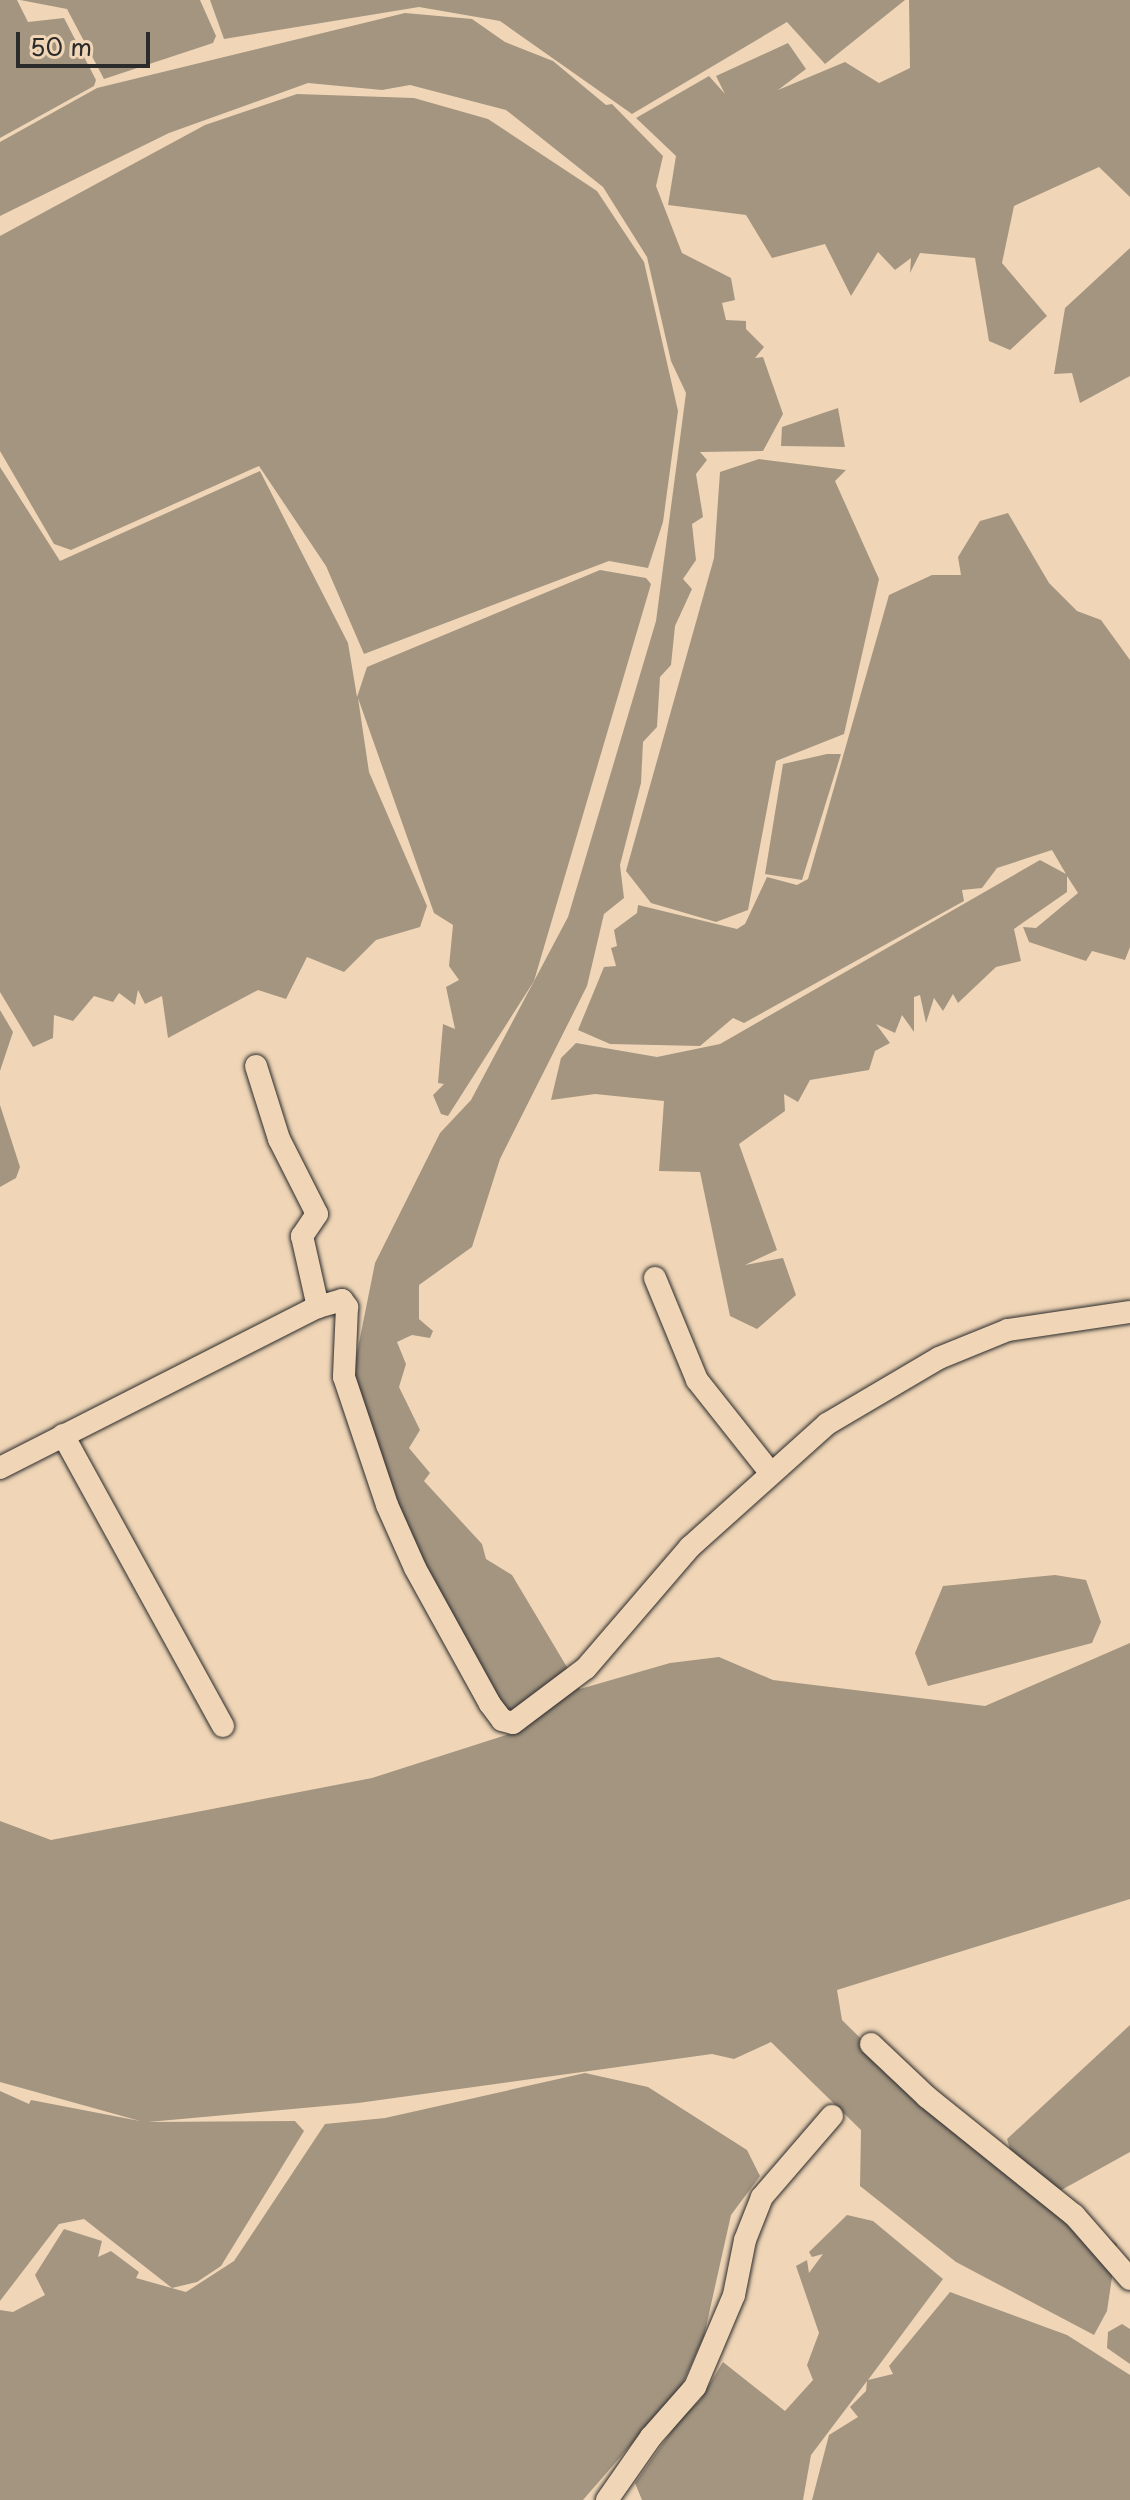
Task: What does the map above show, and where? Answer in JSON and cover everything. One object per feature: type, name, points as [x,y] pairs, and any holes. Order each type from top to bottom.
[{"type":"street","points":[[256,1066],[279,1139],[317,1214],[302,1236],[318,1307]]},
{"type":"street","points":[[655,1278],[697,1380],[770,1472]]},
{"type":"street","points":[[0,1468],[318,1307],[342,1300],[347,1307],[344,1377],[387,1505],[415,1568],[490,1704],[502,1720],[513,1723],[586,1668],[690,1547],[827,1424],[939,1358],[1008,1330],[1130,1312]]},
{"type":"street","points":[[63,1435],[223,1726]]},
{"type":"street","points":[[871,2044],[927,2097],[1074,2215],[1130,2279]]},
{"type":"street","points":[[607,2500],[651,2437],[695,2387],[734,2295],[745,2240],[762,2197],[832,2116]]},
{"type":"shaded area","points":[[0,0],[17,0],[28,22],[64,18],[96,80],[94,86],[0,138]]},
{"type":"shaded area","points":[[20,0],[200,0],[216,36],[213,43],[104,79],[67,9]]},
{"type":"shaded area","points":[[210,0],[905,0],[825,64],[787,22],[632,114],[500,21],[419,7],[224,39]]},
{"type":"shaded area","points":[[909,0],[1130,0],[1130,197],[1099,167],[1014,206],[1002,263],[1047,316],[1010,350],[989,341],[975,258],[920,253],[910,273],[911,258],[895,270],[878,252],[851,296],[825,244],[772,258],[746,215],[668,205],[676,156],[636,118],[709,76],[725,94],[716,76],[788,43],[806,69],[778,90],[845,62],[879,83],[910,68]]},
{"type":"shaded area","points":[[405,13],[472,19],[505,42],[553,61],[606,105],[612,104],[663,156],[656,186],[682,253],[731,278],[735,300],[722,303],[726,320],[746,321],[746,329],[764,347],[755,358],[763,357],[783,414],[763,451],[700,452],[707,460],[696,474],[703,517],[692,524],[696,560],[683,579],[692,589],[675,626],[671,665],[660,677],[657,727],[643,742],[641,783],[620,865],[624,898],[604,914],[587,986],[500,1159],[472,1247],[419,1285],[419,1319],[433,1331],[430,1338],[412,1335],[397,1342],[406,1364],[399,1387],[420,1430],[409,1448],[430,1473],[424,1481],[482,1544],[486,1559],[512,1575],[580,1689],[670,1663],[719,1657],[773,1680],[985,1706],[1130,1643],[1130,1899],[837,1990],[842,2020],[926,2103],[1117,2244],[1107,2311],[1094,2335],[956,2262],[860,2186],[861,2130],[771,2042],[734,2059],[712,2054],[358,2103],[148,2122],[295,2121],[304,2131],[221,2266],[197,2282],[172,2288],[84,2219],[59,2224],[0,2301],[0,2091],[29,2104],[31,2100],[140,2121],[0,2082],[0,1821],[51,1840],[372,1778],[525,1729],[498,1699],[408,1544],[353,1373],[375,1263],[440,1133],[471,1100],[568,917],[656,621],[686,393],[671,361],[647,257],[603,187],[506,110],[410,85],[382,90],[308,83],[169,133],[0,216],[0,142],[97,88]]},
{"type":"shaded area","points":[[297,94],[414,98],[488,119],[597,191],[644,262],[678,411],[663,522],[648,568],[609,561],[364,654],[326,566],[259,466],[71,550],[54,544],[0,451],[0,236],[205,125]]},
{"type":"shaded area","points":[[1130,248],[1130,376],[1080,403],[1072,373],[1054,374],[1065,308]]},
{"type":"shaded area","points":[[838,408],[845,447],[781,446],[782,427]]},
{"type":"shaded area","points":[[759,459],[846,470],[835,481],[879,579],[844,734],[776,761],[748,910],[716,922],[651,903],[626,871],[714,558],[720,472]]},
{"type":"shaded area","points":[[0,467],[60,561],[260,471],[348,643],[357,697],[367,667],[600,570],[646,578],[651,584],[534,981],[448,1116],[441,1114],[433,1095],[444,1084],[438,1083],[443,1024],[455,1029],[446,987],[459,980],[449,966],[453,925],[434,913],[358,698],[369,772],[427,906],[420,927],[376,940],[344,972],[307,957],[286,999],[258,990],[168,1038],[162,996],[145,1004],[138,990],[135,1005],[119,993],[113,1002],[94,996],[73,1021],[54,1015],[53,1038],[33,1047],[0,992]]},
{"type":"shaded area","points":[[1008,513],[1049,583],[1077,611],[1101,620],[1130,660],[1130,947],[1125,960],[1092,951],[1086,961],[1029,942],[1023,927],[1036,928],[1078,893],[1067,876],[1067,892],[1014,929],[1021,961],[996,967],[958,1003],[953,994],[943,1011],[934,998],[926,1023],[920,995],[914,997],[914,1032],[902,1015],[895,1033],[876,1024],[890,1043],[875,1051],[869,1070],[810,1080],[798,1102],[784,1094],[785,1111],[739,1144],[777,1250],[745,1265],[783,1258],[796,1295],[757,1329],[730,1316],[700,1172],[659,1171],[664,1101],[595,1094],[551,1100],[561,1058],[576,1043],[657,1057],[720,1044],[1040,860],[1066,874],[1052,850],[997,868],[982,888],[962,890],[964,901],[744,1023],[733,1018],[700,1046],[610,1044],[578,1030],[604,967],[616,966],[611,948],[617,946],[614,930],[637,913],[638,905],[737,929],[745,924],[767,877],[797,885],[808,879],[889,595],[932,575],[961,575],[958,557],[980,521]]},
{"type":"shaded area","points":[[841,754],[802,880],[765,874],[783,764]]},
{"type":"shaded area","points":[[0,1010],[13,1032],[0,1071]]},
{"type":"shaded area","points":[[0,1105],[20,1167],[16,1178],[0,1187]]},
{"type":"shaded area","points":[[1055,1575],[1086,1580],[1101,1622],[1092,1643],[928,1686],[915,1653],[943,1586]]},
{"type":"shaded area","points":[[1130,2025],[1130,2152],[1056,2193],[1014,2163],[1007,2139]]},
{"type":"shaded area","points":[[585,2073],[648,2087],[747,2150],[760,2176],[731,2215],[704,2336],[681,2387],[583,2500],[0,2500],[0,2310],[13,2312],[45,2295],[35,2275],[64,2229],[102,2241],[98,2257],[111,2251],[139,2272],[136,2278],[186,2292],[234,2261],[325,2124],[385,2118]]},
{"type":"shaded area","points":[[847,2215],[873,2221],[943,2279],[868,2380],[893,2374],[889,2366],[950,2292],[1067,2335],[1130,2375],[1130,2500],[812,2500],[829,2435],[858,2417],[850,2407],[866,2391],[867,2381],[811,2455],[803,2500],[642,2500],[635,2483],[680,2419],[700,2400],[723,2362],[785,2411],[813,2380],[807,2365],[819,2333],[796,2266],[807,2260],[809,2273],[823,2254],[812,2257],[809,2252]]},
{"type":"shaded area","points":[[1122,2324],[1130,2329],[1130,2364],[1107,2348],[1108,2332]]}]
